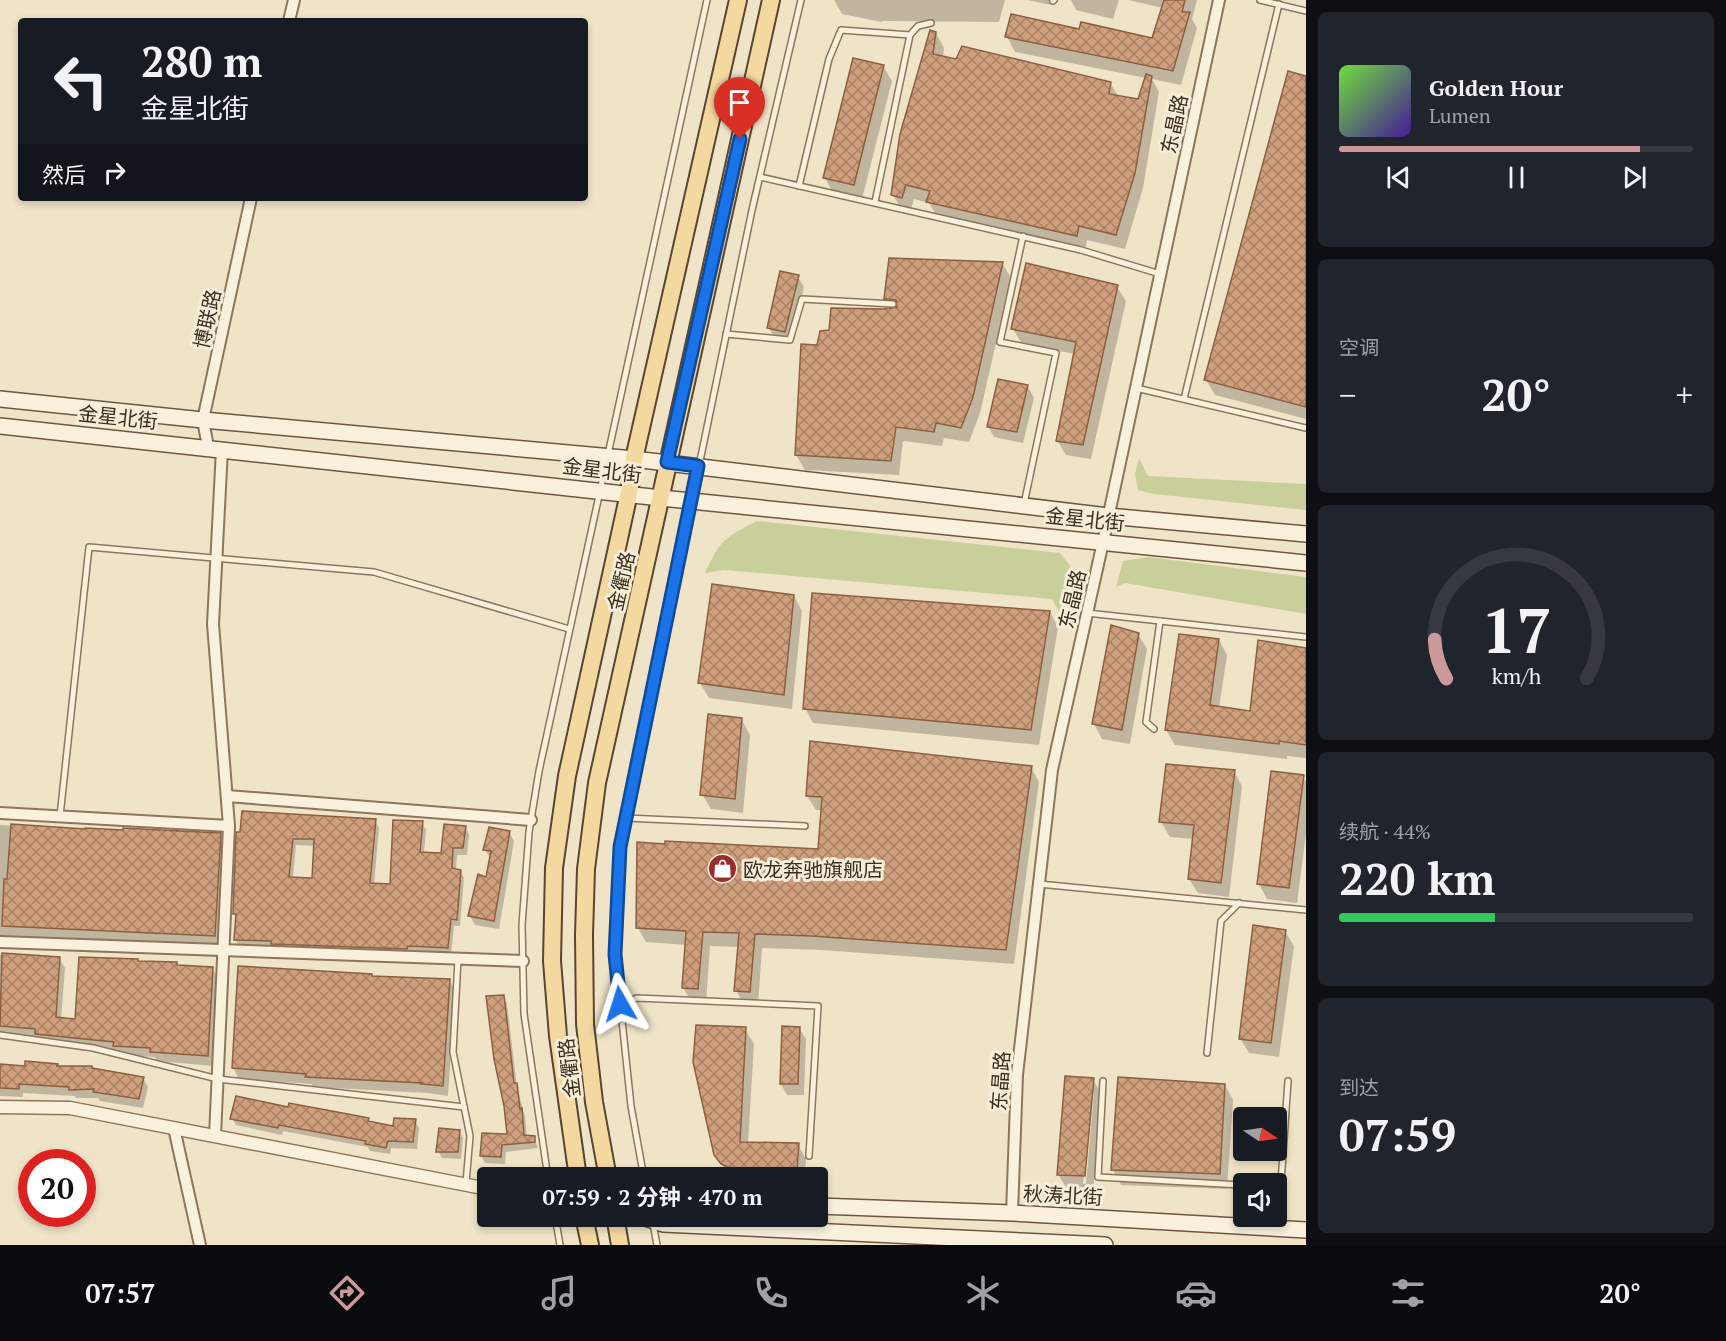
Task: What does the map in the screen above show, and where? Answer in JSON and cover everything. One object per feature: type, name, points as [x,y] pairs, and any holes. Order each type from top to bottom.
[{"type":"main road","name":"金衢路","points":[[576,1167],[558,1036],[552,961],[554,868],[567,776],[634,459],[738,0]]},
{"type":"main road","name":"金衢路","points":[[606,1167],[594,1102],[585,1024],[586,869],[597,783],[771,0]]},
{"type":"main road","name":"金星北街","points":[[0,399],[203,420],[609,456],[1108,516],[1306,534]]},
{"type":"main road","name":"金星北街","points":[[0,426],[661,498],[1306,563]]},
{"type":"main road","name":"秋涛北街","points":[[828,1206],[1012,1213],[1233,1226]]},
{"type":"main road","points":[[586,1227],[590,1245]]},
{"type":"main road","points":[[617,1227],[620,1245]]},
{"type":"main road","points":[[712,1227],[960,1242],[1105,1245]]},
{"type":"main road","name":"秋涛北街","points":[[1259,1227],[1306,1230]]},
{"type":"street","points":[[290,18],[294,0]]},
{"type":"street","name":"东晶路","points":[[1012,1213],[1017,1075],[1052,770],[1219,0]]},
{"type":"street","name":"博联路","points":[[215,1136],[229,826],[213,624],[217,558],[215,448],[203,420],[250,201]]},
{"type":"street","points":[[227,796],[531,820]]},
{"type":"street","points":[[0,813],[229,826]]},
{"type":"street","points":[[0,942],[523,962]]},
{"type":"street","points":[[0,1107],[70,1108],[477,1186]]},
{"type":"street","points":[[174,1128],[200,1245]]},
{"type":"lane","points":[[546,1167],[524,1014],[522,926],[531,820],[569,629],[609,456],[707,0]]},
{"type":"lane","points":[[642,1167],[631,1106],[615,954],[620,847],[726,334],[801,0]]},
{"type":"lane","points":[[1260,0],[1306,11]]},
{"type":"lane","points":[[1184,399],[1279,4]]},
{"type":"lane","points":[[875,202],[910,35],[918,26],[931,23]]},
{"type":"lane","points":[[799,186],[829,59],[841,30],[910,35]]},
{"type":"lane","points":[[760,177],[1081,250],[1160,274]]},
{"type":"lane","points":[[1023,236],[1000,342],[1056,353],[1024,506]]},
{"type":"lane","points":[[726,334],[790,340],[802,298],[893,304]]},
{"type":"lane","points":[[1136,388],[1306,429]]},
{"type":"lane","points":[[60,816],[90,547],[374,572],[569,629]]},
{"type":"lane","points":[[1087,613],[1306,637]]},
{"type":"lane","points":[[1154,729],[1146,722],[1160,621]]},
{"type":"lane","points":[[626,818],[805,826]]},
{"type":"lane","points":[[1039,884],[1306,910]]},
{"type":"lane","points":[[1206,1053],[1221,921],[1239,903]]},
{"type":"lane","points":[[458,959],[453,1052],[470,1136],[466,1184]]},
{"type":"lane","points":[[620,1004],[637,998],[818,1006],[809,1156]]},
{"type":"lane","points":[[0,1035],[93,1048],[218,1078],[464,1107]]},
{"type":"lane","points":[[1103,1081],[1098,1177],[1233,1185]]},
{"type":"lane","points":[[1278,1228],[1288,1081]]},
{"type":"lane","points":[[557,1227],[560,1245]]},
{"type":"lane","points":[[651,1227],[657,1245]]},
{"type":"green space","points":[[1139,458],[1148,476],[1306,484],[1306,510],[1154,494],[1138,490],[1135,474]]},
{"type":"green space","points":[[757,521],[1060,553],[1071,567],[1060,613],[1052,599],[724,570],[705,573],[715,553],[730,536]]},
{"type":"green space","points":[[1148,557],[1306,577],[1306,614],[1125,583],[1116,587],[1123,561]]},
{"type":"building","points":[[1164,0],[1185,0],[1182,12],[1190,12],[1173,71],[1005,37],[1011,14],[1079,29],[1081,22],[1152,38]]},
{"type":"building","points":[[930,30],[936,32],[933,54],[956,59],[962,46],[1111,82],[1109,94],[1138,99],[1146,74],[1152,76],[1135,173],[1116,235],[1079,226],[1077,236],[926,202],[930,191],[906,185],[902,198],[891,195],[900,134]]},
{"type":"building","points":[[853,58],[884,65],[854,185],[823,178]]},
{"type":"building","points":[[1288,71],[1306,76],[1306,407],[1204,380]]},
{"type":"building","points":[[889,258],[1003,262],[973,397],[961,428],[936,423],[934,432],[896,427],[891,461],[795,455],[801,344],[817,345],[820,331],[829,330],[831,308],[897,307],[896,300],[884,299]]},
{"type":"building","points":[[1026,263],[1118,285],[1083,445],[1056,441],[1076,342],[1011,329]]},
{"type":"building","points":[[780,271],[799,275],[785,332],[767,328]]},
{"type":"building","points":[[998,379],[1028,385],[1017,432],[987,427]]},
{"type":"building","points":[[712,584],[794,595],[784,695],[698,683]]},
{"type":"building","points":[[812,593],[1050,611],[1031,730],[803,709]]},
{"type":"building","points":[[1111,625],[1139,633],[1122,730],[1092,724]]},
{"type":"building","points":[[1179,634],[1219,639],[1210,705],[1250,711],[1258,640],[1306,648],[1306,745],[1279,741],[1279,744],[1165,730]]},
{"type":"building","points":[[708,714],[742,718],[735,799],[700,795]]},
{"type":"building","points":[[810,741],[1032,766],[1006,950],[755,934],[750,992],[734,991],[739,933],[703,932],[698,989],[682,988],[686,931],[636,928],[637,842],[665,844],[665,841],[818,849],[822,797],[806,796]]},
{"type":"building","points":[[1166,764],[1235,770],[1221,883],[1188,879],[1194,825],[1159,822]]},
{"type":"building","points":[[1271,771],[1304,775],[1289,888],[1257,884]]},
{"type":"building","points":[[242,811],[376,819],[370,883],[390,884],[393,820],[423,821],[420,852],[441,853],[444,824],[466,826],[463,848],[453,848],[452,868],[461,870],[457,920],[451,919],[448,948],[408,946],[407,949],[271,944],[271,941],[234,940],[236,832],[240,832]],"holes":[[[293,839],[314,839],[312,878],[289,877]]]},
{"type":"building","points":[[11,824],[85,829],[123,830],[123,828],[221,833],[215,936],[2,926],[4,879],[7,879]]},
{"type":"building","points":[[489,827],[510,831],[494,921],[468,916],[478,874],[486,877],[491,851],[483,850]]},
{"type":"building","points":[[1253,925],[1286,930],[1271,1043],[1239,1039]]},
{"type":"building","points":[[2,953],[60,957],[56,1017],[75,1019],[79,957],[138,959],[138,961],[177,962],[177,965],[213,967],[208,1056],[150,1052],[150,1048],[113,1046],[114,1042],[35,1034],[35,1029],[0,1026]]},
{"type":"building","points":[[238,966],[450,979],[443,1086],[305,1077],[306,1074],[232,1068]]},
{"type":"building","points":[[504,995],[514,1083],[517,1083],[520,1109],[522,1108],[524,1135],[535,1136],[535,1142],[502,1145],[501,1157],[480,1156],[482,1133],[507,1134],[486,996]]},
{"type":"building","points":[[696,1025],[746,1027],[740,1142],[799,1143],[797,1167],[728,1167],[721,1164],[714,1155],[693,1062]]},
{"type":"building","points":[[782,1026],[800,1027],[798,1084],[780,1084]]},
{"type":"building","points":[[25,1061],[58,1064],[57,1066],[92,1066],[92,1068],[144,1077],[139,1099],[93,1092],[94,1089],[69,1090],[69,1087],[19,1084],[19,1089],[0,1088],[0,1064],[25,1066]]},
{"type":"building","points":[[1065,1076],[1094,1078],[1085,1176],[1057,1175]]},
{"type":"building","points":[[1118,1077],[1225,1084],[1220,1174],[1111,1170]]},
{"type":"building","points":[[236,1096],[288,1107],[289,1103],[369,1118],[368,1121],[393,1126],[394,1118],[416,1119],[413,1142],[388,1141],[386,1148],[365,1144],[366,1141],[279,1125],[278,1128],[230,1119]]},
{"type":"building","points":[[439,1128],[460,1130],[458,1152],[436,1152]]},
{"type":"place","name":"欧龙奔驰旗舰店","points":[[722,869]]},
{"type":"route","points":[[620,1004],[615,954],[620,847],[698,466],[667,462],[740,139]]}]
